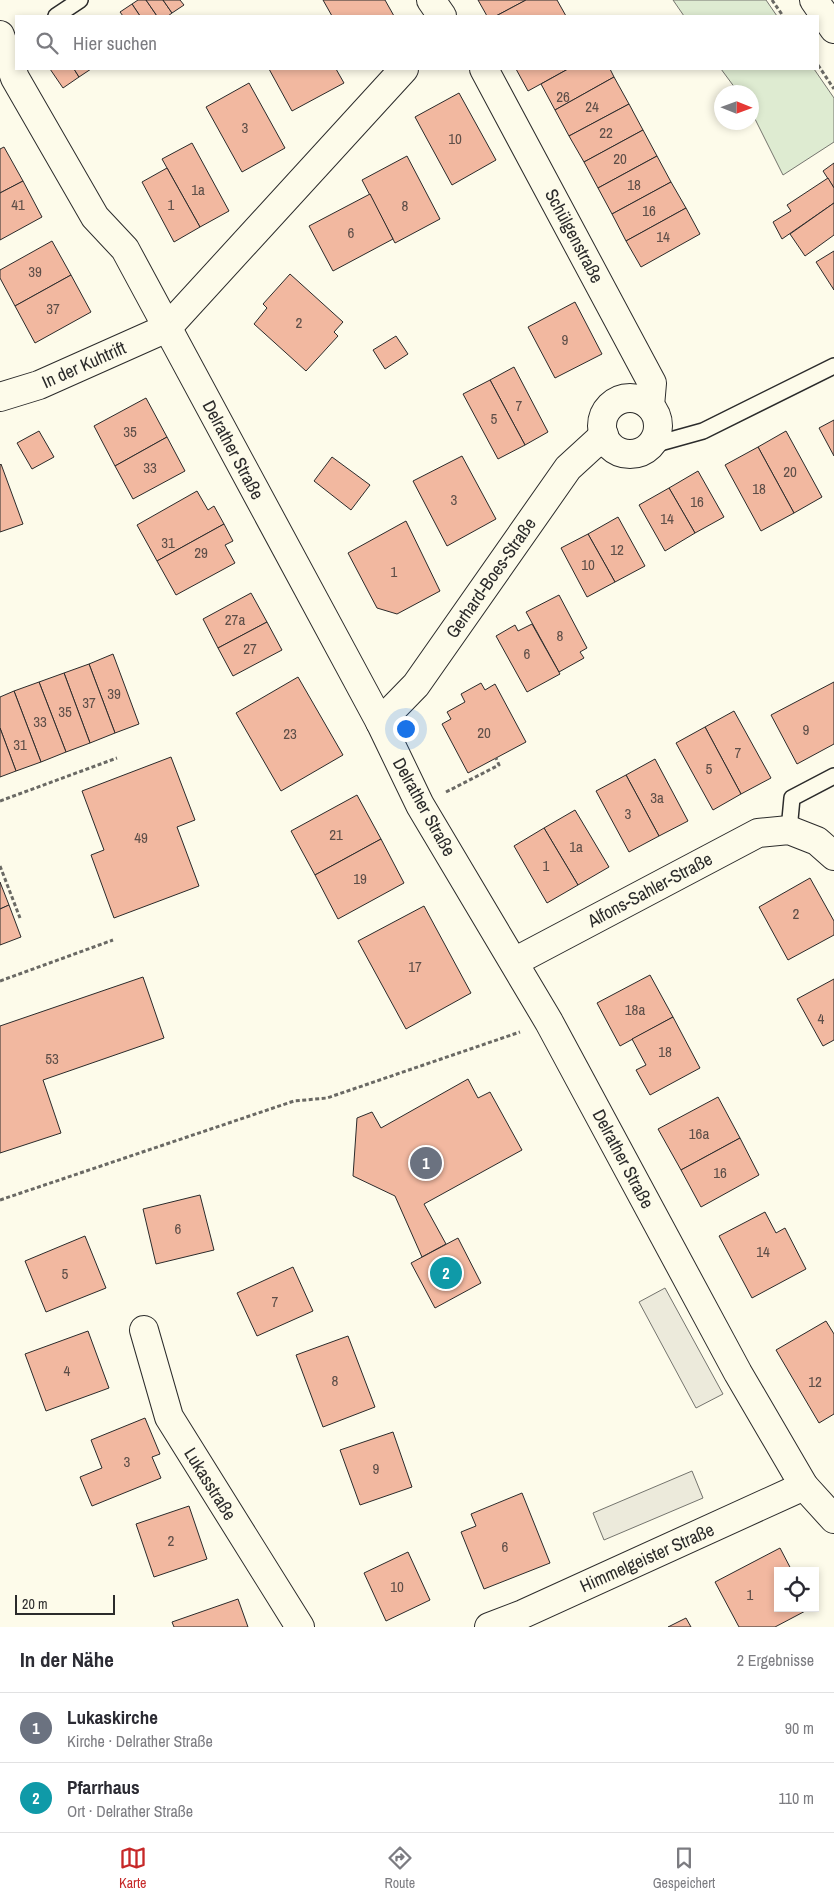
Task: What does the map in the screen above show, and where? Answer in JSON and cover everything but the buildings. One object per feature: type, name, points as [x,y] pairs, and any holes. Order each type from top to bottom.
[{"type":"street","points":[[431,0],[441,15]]},
{"type":"street","points":[[814,0],[834,29]]},
{"type":"street","name":"Delrather Straße","points":[[7,43],[16,78],[95,217],[125,249],[380,722],[420,805],[549,1022],[738,1373],[804,1486],[834,1518]]},
{"type":"street","points":[[167,328],[403,70]]},
{"type":"street","name":"Schülgenstraße","points":[[485,70],[652,383],[650,406]]},
{"type":"street","name":"In der Kuhtrift","points":[[0,397],[39,385],[167,328]]},
{"type":"street","points":[[624,398],[634,398],[650,406],[657,422],[657,430],[649,446],[642,451],[624,453],[608,443],[602,426],[608,408],[624,398]]},
{"type":"street","name":"Gerhard-Boes-Straße","points":[[380,722],[416,685],[568,468],[604,435]]},
{"type":"street","name":"Alfons-Sahler-Straße","points":[[514,962],[758,833],[789,830],[817,840],[834,856]]},
{"type":"street","name":"Lukasstraße","points":[[144,1330],[169,1417],[300,1627]]},
{"type":"street","name":"Himmelgeister Straße","points":[[489,1627],[525,1621],[804,1486]]},
{"type":"lane","points":[[58,15],[80,0]]},
{"type":"lane","points":[[649,446],[703,430],[834,366]]},
{"type":"lane","points":[[789,830],[792,798],[834,776]]},
{"type":"path","points":[[772,0],[782,15]]},
{"type":"path","points":[[819,67],[834,89]]},
{"type":"path","points":[[0,801],[117,758]]},
{"type":"path","points":[[420,805],[499,765],[496,758]]},
{"type":"path","points":[[0,866],[20,918]]},
{"type":"path","points":[[0,981],[113,940]]},
{"type":"path","points":[[0,1200],[294,1101],[327,1098],[549,1022]]},
{"type":"green space","points":[[673,0],[766,0],[776,15],[683,15]]},
{"type":"green space","points":[[722,70],[815,70],[834,98],[834,142],[783,175],[759,127],[759,85],[733,85]]},
{"type":"shaded area","points":[[665,1288],[723,1394],[696,1408],[639,1302]]},
{"type":"shaded area","points":[[692,1471],[703,1498],[604,1540],[593,1513]]},
{"type":"place","name":"Lukaskirche","points":[[426,1163]]},
{"type":"place","name":"Pfarrhaus","points":[[446,1273]]}]
